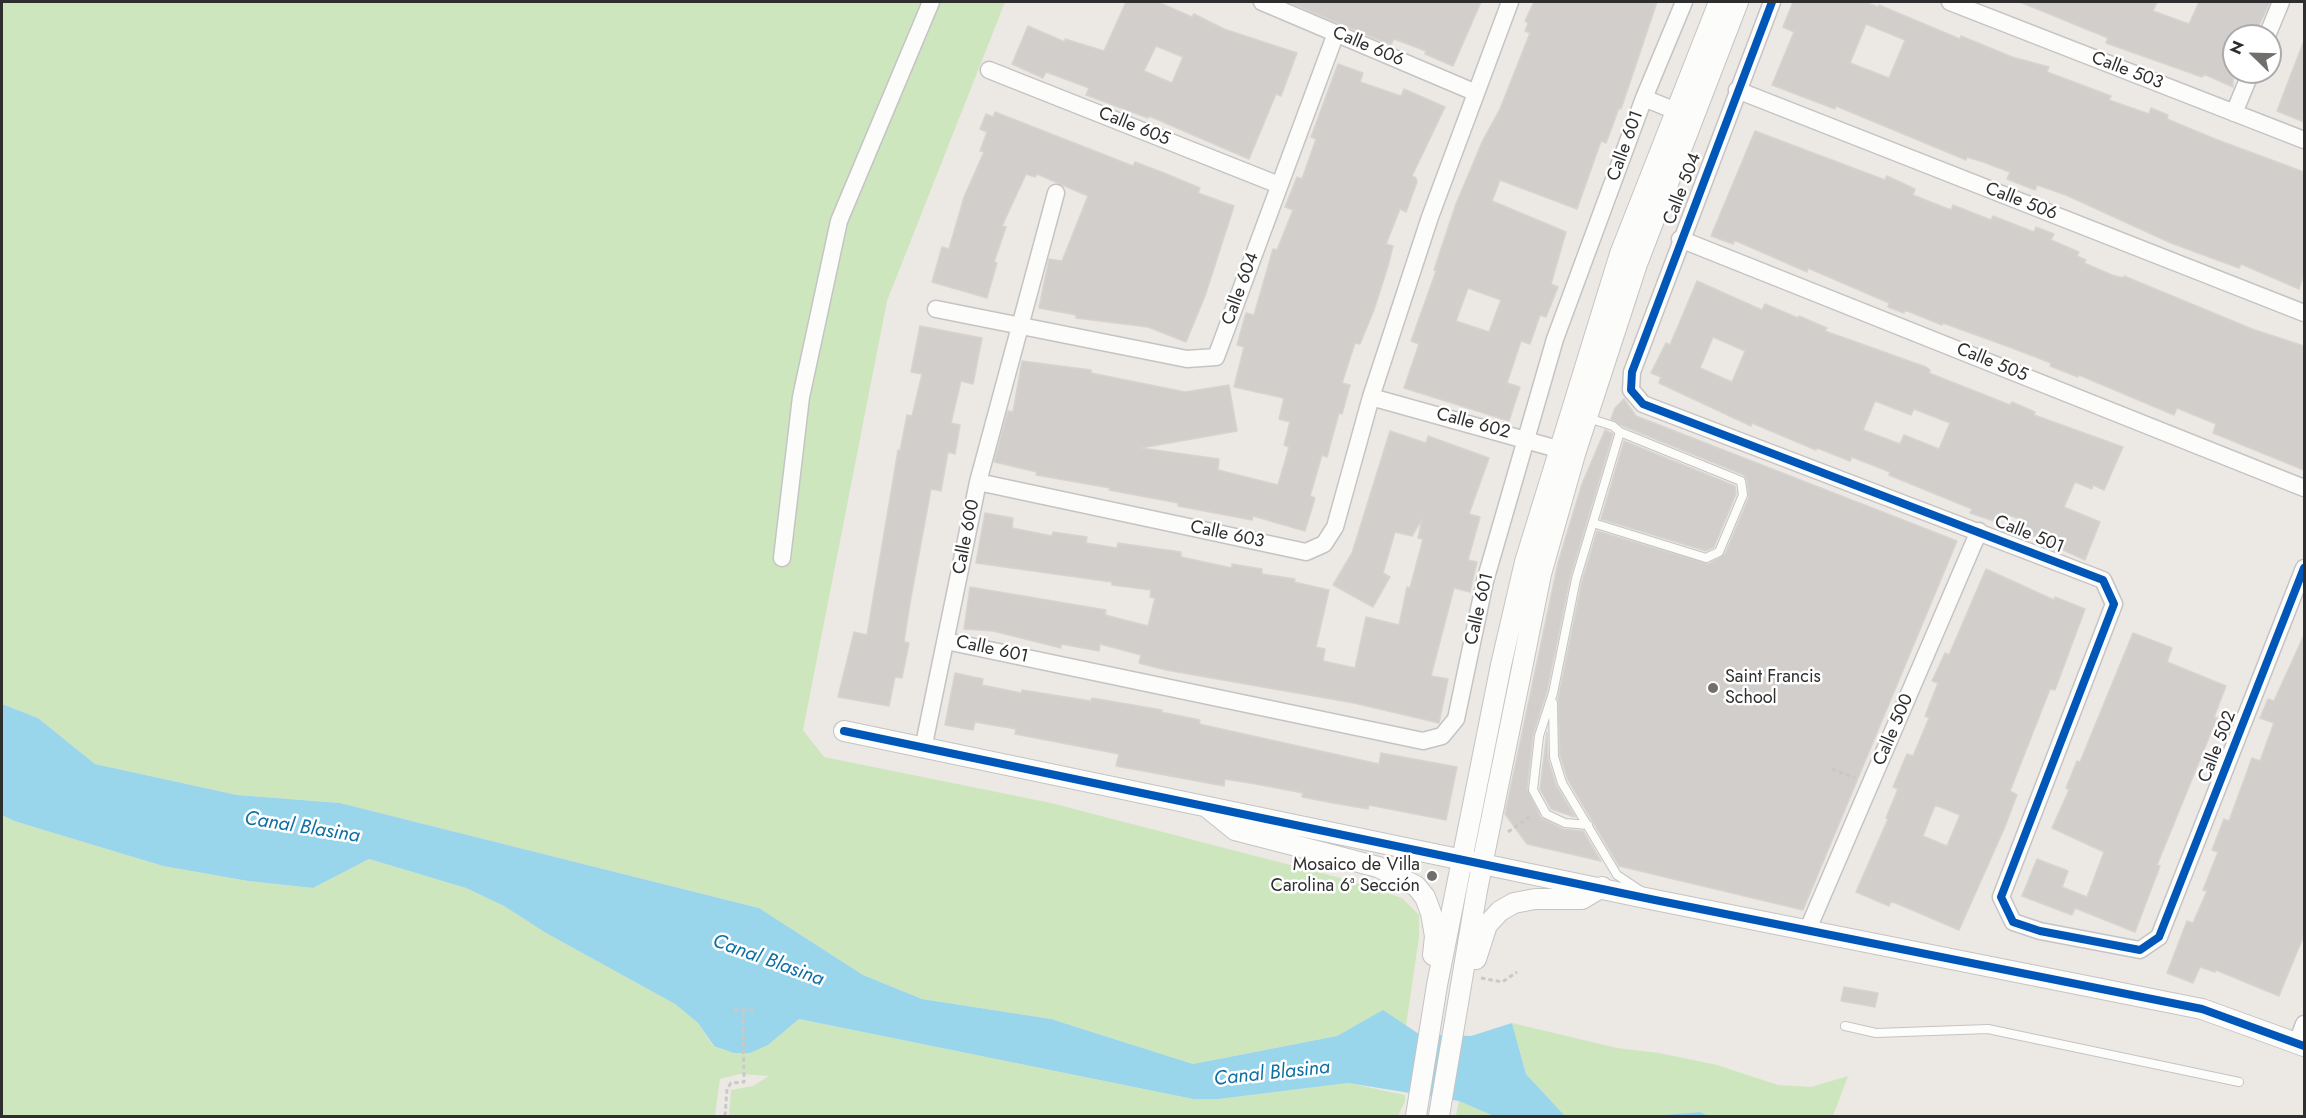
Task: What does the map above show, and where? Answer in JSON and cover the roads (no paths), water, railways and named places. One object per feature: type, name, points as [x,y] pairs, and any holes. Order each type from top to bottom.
[{"type":"street","points":[[782,558],[801,397],[839,221],[931,2]]},
{"type":"street","name":"Calle 606","points":[[1262,2],[1474,92]]},
{"type":"street","points":[[1371,397],[1474,92],[1510,2]]},
{"type":"street","name":"Calle 601","points":[[946,641],[1423,741],[1442,736],[1456,719],[1485,581],[1524,438],[1555,339],[1644,98],[1684,2]]},
{"type":"street","points":[[1416,1116],[1437,985],[1472,861],[1526,640],[1567,451],[1578,415],[1637,264],[1719,2]]},
{"type":"street","points":[[1684,114],[1738,2]]},
{"type":"street","name":"Calle 504","points":[[1631,390],[1632,372],[1680,239],[1772,2]]},
{"type":"street","name":"Calle 503","points":[[1950,2],[2304,140]]},
{"type":"street","points":[[2271,24],[2281,2]]},
{"type":"street","name":"Calle 604","points":[[1018,327],[1187,359],[1216,357],[1336,33]]},
{"type":"street","name":"Calle 605","points":[[989,70],[1279,185]]},
{"type":"street","points":[[2234,113],[2246,84]]},
{"type":"street","name":"Calle 506","points":[[1737,90],[2304,313]]},
{"type":"street","points":[[1644,98],[1684,114]]},
{"type":"street","name":"Calle 600","points":[[923,749],[978,482],[1056,192]]},
{"type":"street","name":"Calle 505","points":[[1680,239],[2304,488]]},
{"type":"street","points":[[936,309],[1018,327]]},
{"type":"street","name":"Calle 501","points":[[1631,390],[1643,404],[2103,580],[2114,604],[2001,897],[2013,922],[2040,931],[2140,950],[2159,937]]},
{"type":"street","name":"Calle 602","points":[[1371,397],[1567,451]]},
{"type":"street","name":"Calle 603","points":[[978,482],[1306,552],[1324,544],[1335,527],[1371,397]]},
{"type":"street","name":"Calle 500","points":[[1808,929],[1979,531]]},
{"type":"street","name":"Calle 502","points":[[2159,937],[2304,568]]},
{"type":"street","points":[[844,731],[1602,887],[1655,900],[2202,1009],[2301,1045],[2304,1024]]},
{"type":"street","points":[[1207,807],[1235,830],[1378,867],[1416,886],[1425,897],[1431,913],[1435,936],[1431,974],[1437,985]]},
{"type":"street","points":[[1439,1116],[1460,991],[1472,861]]},
{"type":"street","points":[[1460,991],[1472,972],[1488,925],[1500,911],[1514,903],[1535,899],[1582,899],[1602,887]]},
{"type":"lane","points":[[1578,415],[1613,426],[1620,432],[1741,481],[1743,495],[1719,552],[1706,558],[1593,523]]},
{"type":"lane","points":[[1588,825],[1565,823],[1546,814],[1533,790],[1533,776],[1539,736],[1553,693],[1576,579],[1620,432]]},
{"type":"lane","points":[[1553,693],[1554,757],[1562,783],[1617,875],[1655,900]]},
{"type":"lane","points":[[1845,1026],[1876,1033],[1988,1029],[2239,1082]]},
{"type":"water","name":"Canal Blasina","points":[[2,704],[38,718],[95,764],[237,795],[340,803],[759,908],[863,975],[922,999],[1051,1019],[1193,1064],[1337,1036],[1383,1010],[1419,1034],[1471,1036],[1512,1023],[1526,1074],[1565,1116],[1494,1116],[1459,1101],[1348,1083],[1219,1099],[1193,1099],[799,1019],[768,1045],[750,1053],[734,1053],[714,1046],[698,1023],[675,1004],[546,933],[504,906],[466,888],[369,859],[313,888],[248,881],[163,866],[14,821],[2,815]]},
{"type":"water","points":[[1700,1112],[1709,1116],[1652,1116]]},
{"type":"place","name":"Saint Francis School","points":[[1713,688]]},
{"type":"place","name":"Mosaico de Villa Carolina 6ª Sección","points":[[1432,876]]}]
